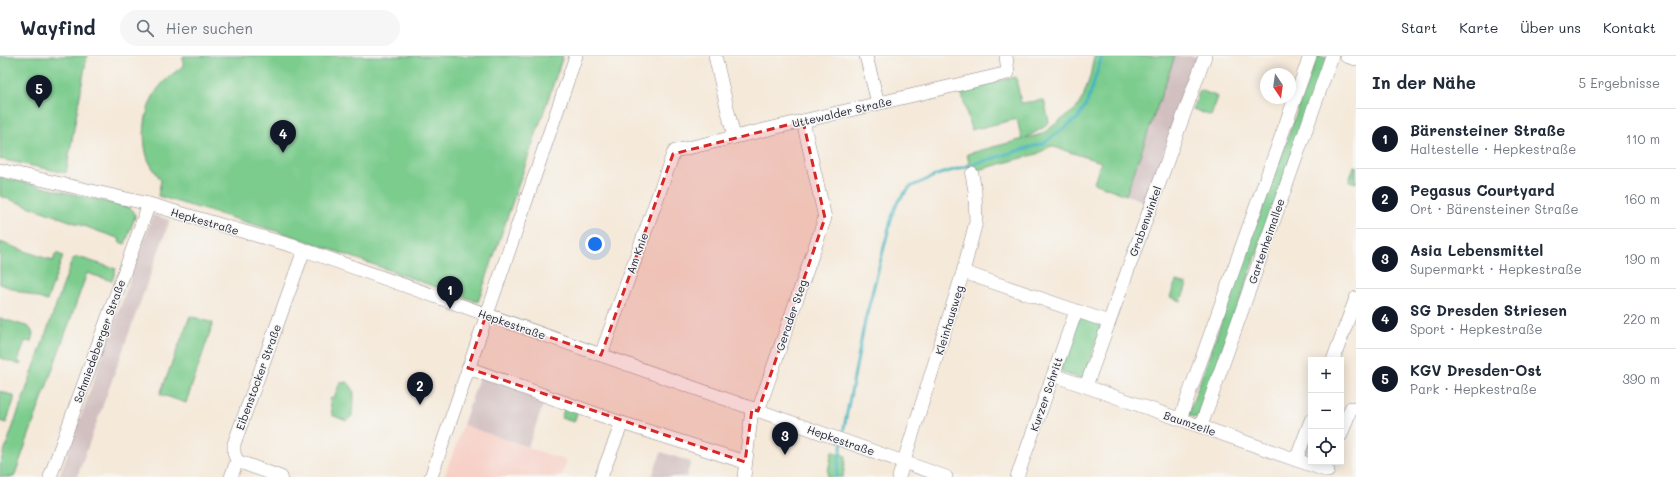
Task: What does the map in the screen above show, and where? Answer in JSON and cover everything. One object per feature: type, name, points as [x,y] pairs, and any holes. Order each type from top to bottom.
[{"type":"street","points":[[431,477],[576,56]]},
{"type":"street","points":[[715,56],[734,138]]},
{"type":"street","points":[[866,56],[878,103]]},
{"type":"street","name":"Uttewalder Straße","points":[[675,151],[1008,73],[1006,56]]},
{"type":"street","name":"Grabenwinkel","points":[[1086,386],[1205,56]]},
{"type":"street","name":"Gartenheimallee","points":[[1180,419],[1310,56]]},
{"type":"street","name":"Gartenheimallee","points":[[1201,426],[1332,56]]},
{"type":"street","points":[[1346,56],[1356,59]]},
{"type":"street","name":"Gerader Steg","points":[[744,477],[755,410],[825,218],[803,121]]},
{"type":"street","name":"Am Knie","points":[[601,356],[675,151]]},
{"type":"street","name":"Hepkestraße","points":[[0,170],[149,204],[304,250],[946,477]]},
{"type":"street","name":"Kleinhausweg","points":[[904,462],[963,272],[976,222],[975,190],[972,174]]},
{"type":"street","name":"Schmiedeberger Straße","points":[[50,477],[149,204]]},
{"type":"street","name":"Eibenstocker Straße","points":[[237,461],[234,453],[234,444],[304,250]]},
{"type":"street","points":[[963,272],[1109,322]]},
{"type":"street","points":[[1334,357],[1356,298]]},
{"type":"street","name":"Kurzer Schritt","points":[[1017,477],[1076,311]]},
{"type":"street","points":[[468,368],[622,423],[746,462]]},
{"type":"street","name":"Baumzeile","points":[[1053,375],[1328,470]]},
{"type":"street","points":[[1343,429],[1349,408]]},
{"type":"street","points":[[601,477],[622,423]]},
{"type":"street","points":[[1296,460],[1308,428]]},
{"type":"street","points":[[231,477],[237,461],[281,477]]},
{"type":"street","points":[[899,477],[904,462]]},
{"type":"highlighted area","points":[[803,121],[825,218],[758,411],[752,409],[745,462],[468,368],[486,315],[601,355],[673,154]]},
{"type":"shaded area","points":[[1175,56],[1199,56],[1146,202],[1126,195]]},
{"type":"shaded area","points":[[153,215],[170,220],[77,477],[59,477]]},
{"type":"shaded area","points":[[480,374],[546,397],[528,447],[463,425]]},
{"type":"shaded area","points":[[463,425],[567,461],[561,477],[444,477]]},
{"type":"shaded area","points":[[661,452],[691,462],[686,477],[652,477]]},
{"type":"green space","points":[[0,56],[87,56],[66,173],[0,159]]},
{"type":"green space","points":[[183,56],[563,56],[478,302],[296,237],[158,196],[161,180],[147,156],[144,139],[145,122],[153,97],[157,90],[169,77],[183,66]]},
{"type":"green space","points":[[1094,56],[1175,56],[1126,195],[1094,183],[1101,162],[1051,146],[1037,154],[971,172],[967,154],[1042,134],[1076,109],[1083,97],[1090,77]]},
{"type":"green space","points":[[1317,56],[1327,58],[1198,418],[1188,415]]},
{"type":"green space","points":[[1016,77],[1021,103],[1044,100],[1049,122],[1046,126],[1022,140],[1017,119],[971,130],[961,90]]},
{"type":"green space","points":[[1200,90],[1218,97],[1211,116],[1193,109]]},
{"type":"green space","points":[[1354,166],[1356,166],[1356,183],[1349,181]]},
{"type":"green space","points":[[0,177],[128,207],[135,213],[135,217],[125,244],[119,242],[120,239],[0,196]]},
{"type":"green space","points":[[0,242],[53,261],[56,253],[63,256],[47,301],[0,284]]},
{"type":"green space","points":[[78,257],[116,269],[112,281],[87,273],[14,477],[0,477],[0,463],[71,263],[73,259]]},
{"type":"green space","points":[[1176,281],[1187,284],[1181,301],[1170,297]]},
{"type":"green space","points":[[190,316],[213,323],[186,403],[160,394]]},
{"type":"green space","points":[[0,318],[29,327],[33,333],[31,342],[25,341],[18,361],[21,363],[20,365],[0,358]]},
{"type":"green space","points":[[1082,318],[1101,325],[1085,377],[1081,379],[1063,373],[1060,369],[1078,319]]},
{"type":"green space","points":[[347,382],[353,390],[354,398],[352,416],[346,421],[332,415],[330,399],[334,397],[340,383]]},
{"type":"green space","points":[[0,391],[14,396],[6,423],[0,421]]},
{"type":"green space","points":[[565,407],[578,411],[574,422],[561,418]]},
{"type":"green space","points":[[1308,444],[1308,458],[1304,454]]},
{"type":"green space","points":[[832,451],[846,456],[843,477],[827,477]]},
{"type":"waterway","points":[[842,438],[865,321],[892,216],[898,201],[910,187],[937,175],[1044,143],[1078,118],[1088,101],[1102,56]]},
{"type":"waterway","points":[[836,477],[842,443]]},
{"type":"place","name":"KGV Dresden-Ost","points":[[39,108]]},
{"type":"place","name":"SG Dresden Striesen","points":[[283,153]]},
{"type":"place","name":"Bärensteiner Straße","points":[[450,309]]},
{"type":"place","name":"Pegasus Courtyard","points":[[420,405]]},
{"type":"place","name":"Asia Lebensmittel","points":[[785,455]]}]
